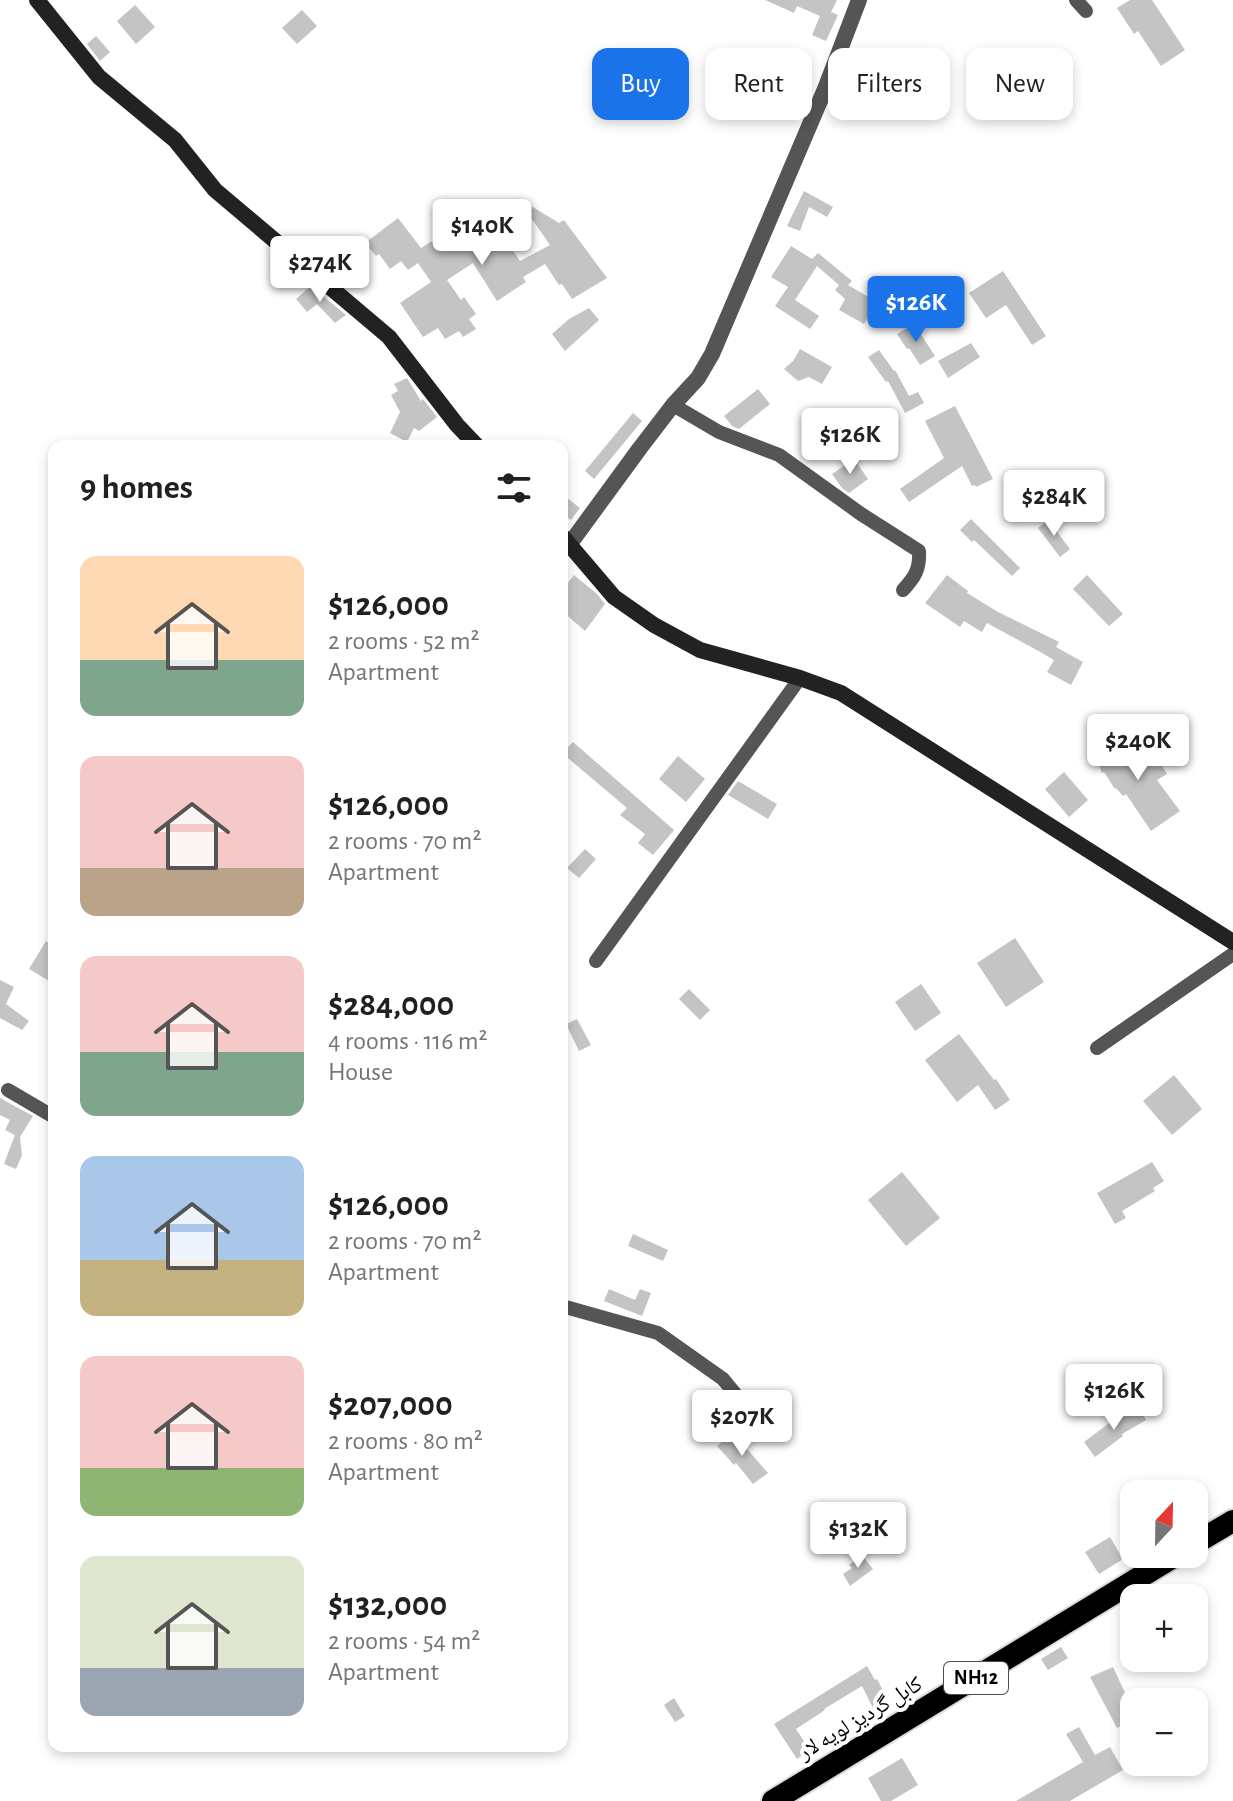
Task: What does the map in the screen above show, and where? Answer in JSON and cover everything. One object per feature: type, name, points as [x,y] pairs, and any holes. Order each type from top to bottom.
[{"type":"highway","points":[[1208,1536],[1233,1521]]},
{"type":"highway","name":"کابل گردیز لویه لار","points":[[773,1801],[1155,1568]]},
{"type":"main road","points":[[37,0],[99,77],[175,140],[215,190],[389,337],[471,440]]},
{"type":"main road","points":[[568,550],[614,597],[654,625],[700,650],[841,693],[1233,942]]},
{"type":"street","points":[[568,541],[673,405],[698,378],[712,354],[825,89],[859,0]]},
{"type":"street","points":[[673,405],[719,432],[779,455],[919,551],[920,563],[915,577],[903,590]]},
{"type":"street","points":[[596,961],[800,678]]},
{"type":"street","points":[[1097,1048],[1233,954]]},
{"type":"street","points":[[8,1090],[48,1113]]},
{"type":"street","points":[[568,1308],[658,1333],[723,1379],[746,1407]]},
{"type":"building","points":[[765,0],[837,0],[831,12],[838,15],[826,41],[812,35],[820,16],[797,6],[794,13]]},
{"type":"building","points":[[1130,0],[1152,0],[1185,50],[1161,66],[1138,31],[1134,34],[1117,8]]},
{"type":"building","points":[[135,5],[155,27],[136,44],[117,21]]},
{"type":"building","points":[[302,10],[317,26],[297,44],[282,28]]},
{"type":"building","points":[[96,36],[110,52],[100,61],[87,44]]},
{"type":"building","points":[[804,191],[833,207],[827,217],[809,207],[800,231],[787,226]]},
{"type":"building","points":[[518,198],[559,223],[564,220],[607,278],[572,299],[545,264],[523,277],[526,282],[497,301],[473,263],[447,280],[476,314],[469,319],[476,329],[463,337],[459,331],[445,339],[438,328],[423,337],[400,303],[431,282],[418,263],[408,270],[401,261],[390,269],[379,254],[376,256],[365,243],[398,218],[421,248],[451,229],[463,246],[496,225],[520,261],[550,245],[532,219],[523,228],[508,212],[520,201]]},
{"type":"building","points":[[791,246],[812,259],[818,253],[852,281],[848,285],[877,302],[864,324],[839,310],[845,299],[835,290],[839,285],[817,266],[795,300],[819,316],[810,329],[775,306],[788,287],[771,277]]},
{"type":"building","points":[[1003,271],[1046,336],[1032,345],[1006,305],[986,318],[969,293]]},
{"type":"building","points":[[311,286],[346,315],[335,323],[317,304],[307,312],[296,299]]},
{"type":"building","points":[[589,308],[599,320],[565,351],[552,334],[569,319]]},
{"type":"building","points":[[914,324],[935,356],[920,365],[897,334]]},
{"type":"building","points":[[971,343],[980,357],[948,378],[938,361]]},
{"type":"building","points":[[800,349],[832,367],[822,384],[809,377],[798,381],[784,369]]},
{"type":"building","points":[[879,350],[895,370],[909,396],[918,392],[924,403],[905,413],[888,381],[868,357]]},
{"type":"building","points":[[407,378],[421,401],[423,399],[437,417],[419,431],[414,428],[408,440],[390,433],[400,412],[391,395],[398,391],[394,384]]},
{"type":"building","points":[[758,389],[770,404],[739,429],[732,426],[724,416]]},
{"type":"building","points":[[955,406],[993,479],[972,486],[962,466],[909,502],[900,489],[944,458],[925,421]]},
{"type":"building","points":[[633,413],[642,421],[594,479],[585,471]]},
{"type":"building","points":[[884,438],[889,454],[875,458],[871,442]]},
{"type":"building","points":[[854,459],[868,479],[849,493],[832,474]]},
{"type":"building","points":[[568,499],[580,508],[571,520],[568,518]]},
{"type":"building","points":[[971,519],[1020,568],[1012,576],[960,530]]},
{"type":"building","points":[[1048,520],[1070,549],[1060,557],[1038,528]]},
{"type":"building","points":[[574,575],[605,604],[585,631],[568,616],[568,582]]},
{"type":"building","points":[[947,575],[967,593],[1059,642],[1056,647],[1083,662],[1071,685],[1047,672],[1054,660],[1042,653],[987,623],[982,632],[964,621],[960,627],[925,603]]},
{"type":"building","points":[[1087,575],[1123,614],[1109,626],[1073,589]]},
{"type":"building","points":[[1117,737],[1134,761],[1152,750],[1167,774],[1157,780],[1180,811],[1151,831],[1126,794],[1123,796],[1115,789],[1102,773],[1094,751]]},
{"type":"building","points":[[573,742],[674,830],[653,855],[638,843],[645,834],[620,815],[627,808],[568,758],[568,747]]},
{"type":"building","points":[[678,756],[705,779],[686,802],[659,779]]},
{"type":"building","points":[[1064,772],[1088,800],[1069,817],[1045,789]]},
{"type":"building","points":[[738,781],[777,804],[768,819],[728,795]]},
{"type":"building","points":[[585,849],[596,859],[579,878],[568,867]]},
{"type":"building","points":[[1015,938],[1044,982],[1006,1007],[977,963]]},
{"type":"building","points":[[46,941],[48,942],[48,980],[29,969]]},
{"type":"building","points":[[0,980],[14,987],[6,1004],[29,1021],[22,1030],[0,1018]]},
{"type":"building","points":[[921,984],[941,1013],[915,1031],[895,1002]]},
{"type":"building","points":[[689,989],[710,1010],[700,1020],[679,999]]},
{"type":"building","points":[[577,1019],[591,1045],[579,1051],[568,1023]]},
{"type":"building","points":[[959,1034],[1010,1100],[995,1110],[978,1085],[957,1102],[925,1060]]},
{"type":"building","points":[[1174,1075],[1202,1109],[1172,1135],[1143,1101]]},
{"type":"building","points":[[0,1098],[33,1116],[20,1137],[22,1155],[16,1169],[4,1164],[15,1135],[5,1130],[10,1120],[0,1115]]},
{"type":"building","points":[[1152,1162],[1164,1181],[1153,1188],[1155,1191],[1122,1211],[1126,1218],[1115,1224],[1097,1193]]},
{"type":"building","points":[[902,1172],[940,1218],[906,1246],[868,1200]]},
{"type":"building","points":[[633,1234],[668,1250],[663,1261],[628,1246]]},
{"type":"building","points":[[609,1289],[635,1300],[640,1289],[651,1293],[642,1316],[604,1301]]},
{"type":"building","points":[[1139,1408],[1146,1420],[1122,1434],[1095,1457],[1084,1442],[1112,1421]]},
{"type":"building","points":[[733,1433],[768,1473],[753,1484],[717,1446]]},
{"type":"building","points":[[1110,1537],[1120,1554],[1120,1561],[1099,1574],[1085,1552]]},
{"type":"building","points":[[862,1555],[873,1569],[850,1586],[843,1574]]},
{"type":"building","points":[[1061,1647],[1068,1658],[1048,1670],[1041,1659]]},
{"type":"building","points":[[867,1666],[890,1704],[875,1712],[862,1686],[796,1729],[810,1750],[797,1759],[774,1724]]},
{"type":"building","points":[[1113,1667],[1123,1688],[1120,1688],[1120,1726],[1117,1728],[1090,1677]]},
{"type":"building","points":[[674,1698],[685,1716],[675,1722],[664,1705]]},
{"type":"building","points":[[1079,1727],[1095,1755],[1110,1747],[1120,1765],[1120,1772],[1070,1801],[1016,1801],[1083,1762],[1066,1734]]},
{"type":"building","points":[[902,1758],[918,1785],[891,1801],[881,1801],[868,1778]]}]
